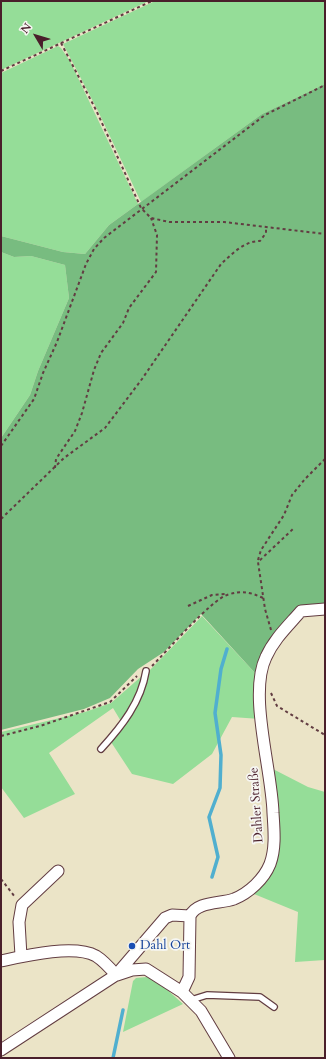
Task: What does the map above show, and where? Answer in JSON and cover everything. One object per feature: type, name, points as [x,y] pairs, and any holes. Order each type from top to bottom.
[{"type":"street","name":"Dahler Straße","points":[[190,916],[198,907],[227,901],[241,896],[258,882],[270,863],[274,835],[273,794],[258,692],[260,672],[275,640],[301,611],[325,609]]},
{"type":"street","points":[[21,956],[20,922],[22,905],[58,871]]},
{"type":"street","points":[[116,975],[165,918],[172,915],[190,916],[189,977],[188,984],[182,992]]},
{"type":"street","points":[[1,961],[21,956],[65,951],[87,953],[105,962],[116,975]]},
{"type":"street","points":[[1,1050],[116,975],[132,970],[146,969],[182,992],[191,1000],[201,1011],[229,1058]]},
{"type":"lane","points":[[101,749],[128,716],[144,685],[146,671]]},
{"type":"lane","points":[[191,1000],[207,995],[260,997],[274,1007]]},
{"type":"path","points":[[1,71],[152,1]]},
{"type":"path","points":[[55,468],[56,459],[75,431],[82,413],[94,370],[101,353],[110,339],[123,324],[129,308],[156,272],[157,234],[151,218],[141,208],[96,110],[61,43]]},
{"type":"path","points":[[1,446],[34,399],[43,372],[57,342],[89,259],[104,238],[141,208],[265,115],[325,86]]},
{"type":"path","points":[[151,218],[169,222],[224,222],[325,234]]},
{"type":"path","points":[[1,519],[64,458],[105,428],[150,367],[221,264],[232,254],[251,241],[260,241],[266,233],[266,228]]},
{"type":"path","points":[[275,640],[263,598],[258,562],[261,550],[284,515],[292,495],[305,479],[325,459]]},
{"type":"path","points":[[258,562],[293,529]]},
{"type":"path","points":[[188,606],[212,595],[248,592],[263,598]]},
{"type":"path","points":[[1,736],[40,726],[110,702],[123,691],[134,678],[146,671],[211,606],[226,595],[231,594]]},
{"type":"path","points":[[270,691],[277,706],[325,736]]},
{"type":"path","points":[[1,879],[22,905]]},
{"type":"green space","points":[[1,1],[149,1],[1,70]]},
{"type":"green space","points":[[155,1],[325,1],[325,84],[262,114],[141,202],[98,111],[63,44]]},
{"type":"green space","points":[[58,46],[70,61],[138,204],[109,225],[85,254],[63,252],[1,236],[1,73]]},
{"type":"green space","points":[[325,84],[325,606],[299,608],[256,674],[201,614],[164,652],[138,669],[110,698],[84,709],[1,730],[1,438],[30,395],[38,371],[69,298],[65,265],[31,256],[14,257],[1,252],[1,236],[63,252],[85,254],[109,225],[262,114]]},
{"type":"green space","points":[[1,252],[14,257],[31,256],[65,265],[69,298],[38,371],[30,395],[1,438]]},
{"type":"green space","points":[[202,616],[256,674],[260,719],[232,717],[212,754],[173,784],[132,774],[111,742],[141,696],[149,671]]},
{"type":"green space","points":[[143,675],[142,686],[122,723],[113,708],[49,753],[75,794],[24,818],[1,787],[1,732],[85,712],[111,703]]},
{"type":"green space","points":[[271,768],[308,787],[325,792],[325,960],[295,962],[298,912],[254,894],[268,876]]},
{"type":"green space","points":[[147,977],[163,986],[183,1004],[123,1032],[133,981],[136,978]]},
{"type":"waterway","points":[[212,877],[218,857],[209,817],[220,788],[221,755],[215,713],[221,669],[227,649]]},
{"type":"waterway","points":[[113,1058],[123,1010]]},
{"type":"place","name":"Dahl Ort","points":[[132,946]]}]
